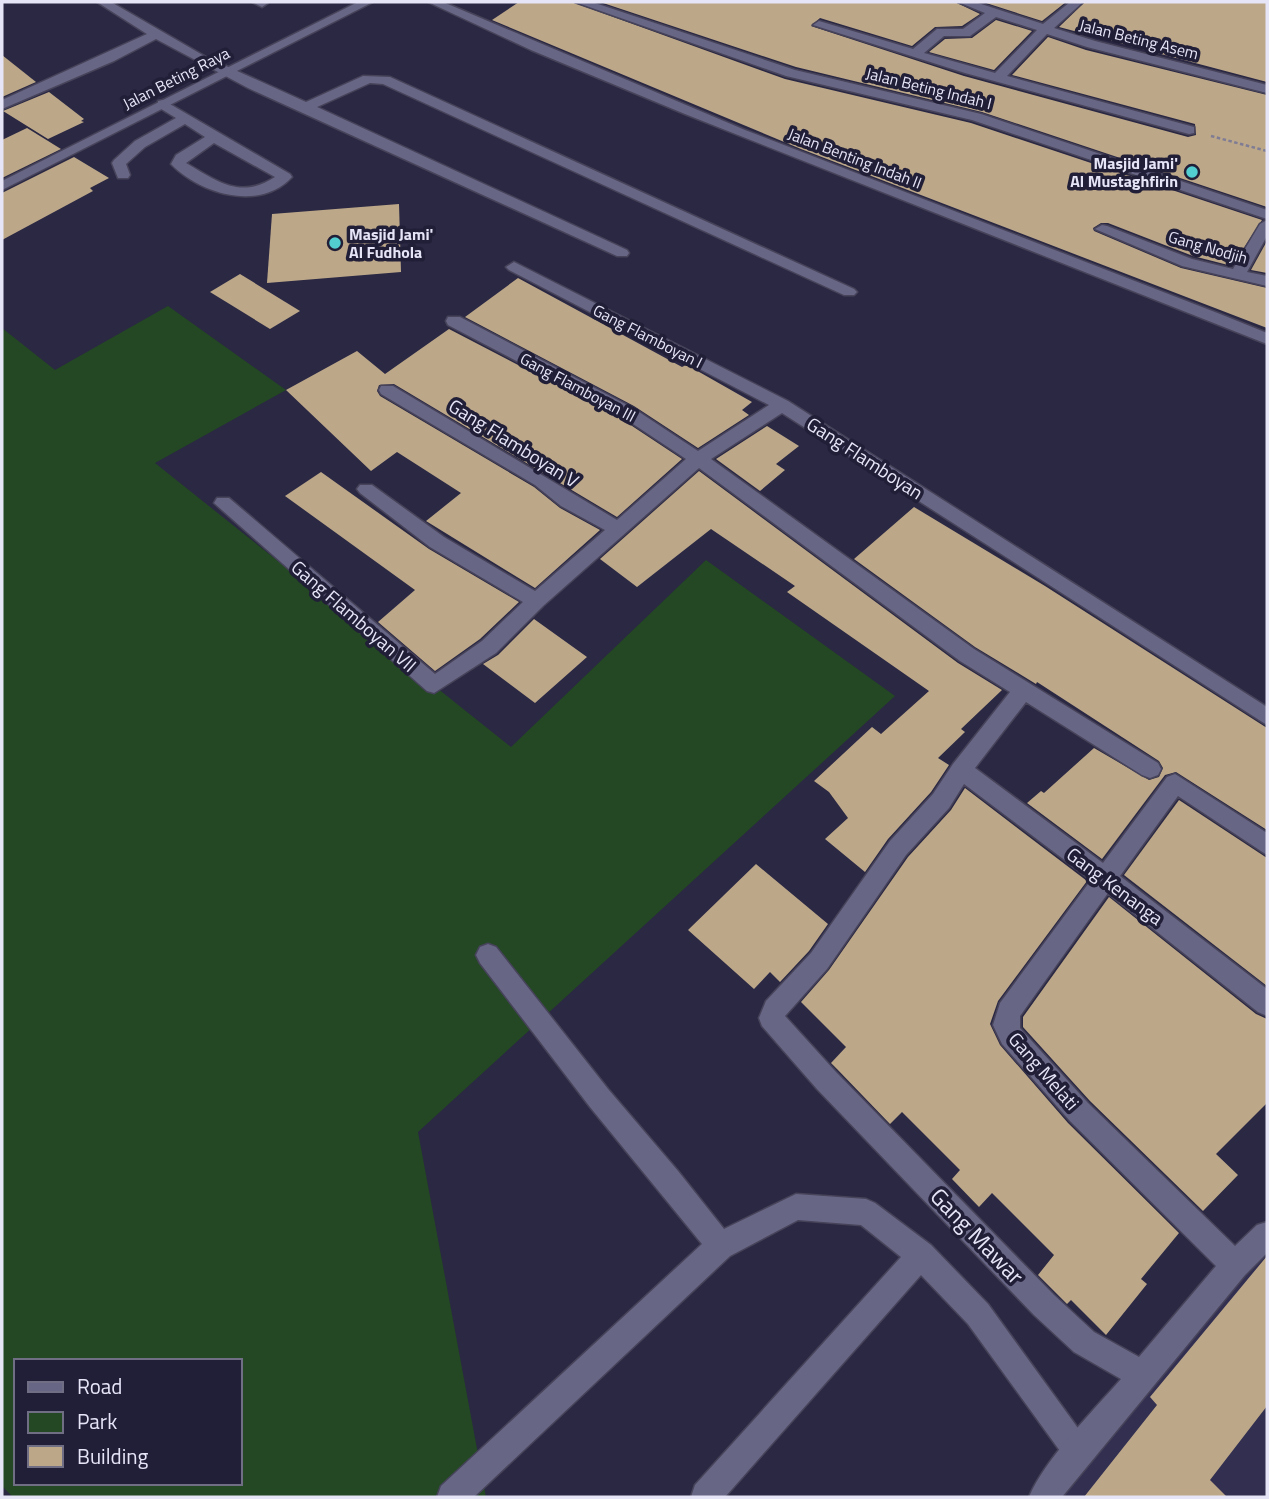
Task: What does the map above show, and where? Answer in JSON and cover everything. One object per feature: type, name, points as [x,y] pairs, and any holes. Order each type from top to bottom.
[{"type":"street","points":[[103,2],[155,35],[226,72],[622,253]]},
{"type":"street","name":"Jalan Beting Raya","points":[[2,186],[367,2]]},
{"type":"street","name":"Jalan Benting Indah II","points":[[434,2],[558,58],[842,173],[1143,287],[1267,339]]},
{"type":"street","name":"Jalan Beting Indah I","points":[[581,2],[791,73],[976,117],[1267,215]]},
{"type":"street","name":"Jalan Beting Asem","points":[[964,2],[1044,30],[1267,89]]},
{"type":"street","points":[[999,77],[1044,30],[1077,2]]},
{"type":"street","points":[[915,54],[942,32],[966,33],[993,13]]},
{"type":"street","points":[[819,25],[1189,130]]},
{"type":"street","points":[[2,105],[110,58],[155,35]]},
{"type":"street","points":[[306,107],[368,79],[385,80],[849,292]]},
{"type":"street","points":[[163,104],[214,137],[285,177],[258,193],[243,195],[228,192],[178,164],[181,158],[214,137]]},
{"type":"street","points":[[123,176],[119,163],[123,158],[185,119]]},
{"type":"street","points":[[1238,274],[1267,224]]},
{"type":"street","name":"Gang Nodjih","points":[[1102,229],[1187,263],[1267,281]]},
{"type":"street","name":"Gang Flamboyan I","points":[[514,267],[782,405]]},
{"type":"street","name":"Gang Flamboyan III","points":[[454,321],[627,412],[698,459],[967,655],[1150,769]]},
{"type":"street","name":"Gang Flamboyan V","points":[[387,390],[620,530]]},
{"type":"street","points":[[366,489],[437,542],[536,601],[698,459],[782,405]]},
{"type":"street","name":"Gang Flamboyan","points":[[782,405],[1267,718]]},
{"type":"street","name":"Gang Flamboyan VII","points":[[223,503],[434,685],[489,647],[536,601]]},
{"type":"street","points":[[961,770],[1023,690]]},
{"type":"street","name":"Gang Kenanga","points":[[961,770],[1107,879],[1267,1004]]},
{"type":"street","name":"Gang Mawar","points":[[961,770],[941,801],[898,848],[819,961],[775,1009],[771,1018],[826,1080],[1044,1306],[1084,1342],[1142,1375]]},
{"type":"street","name":"Gang Melati","points":[[1235,1265],[1079,1112],[1011,1036],[1005,1025],[1009,1011],[1175,783],[1267,845]]},
{"type":"street","points":[[488,956],[720,1246]]},
{"type":"street","points":[[452,1497],[720,1246],[796,1207],[866,1212],[921,1255],[978,1314],[1078,1452]]},
{"type":"street","points":[[1044,1497],[1078,1452],[1235,1265],[1267,1235]]},
{"type":"street","points":[[706,1496],[921,1255]]},
{"type":"path","points":[[1189,130],[1267,152]]},
{"type":"shaded area","points":[[1263,1224],[1267,1227],[1267,1497],[1057,1497]]},
{"type":"green space","points":[[168,306],[286,390],[155,463],[511,747],[706,560],[895,696],[418,1132],[486,1497],[13,1497],[2,1486],[2,328],[55,370]]},
{"type":"building","points":[[519,2],[572,2],[785,79],[971,123],[1262,220],[1232,266],[1193,256],[1108,223],[1101,223],[1093,228],[1094,231],[1181,268],[1267,288],[1267,328],[801,149],[492,20]]},
{"type":"building","points":[[600,2],[955,2],[980,14],[962,26],[935,27],[912,46],[820,18],[811,26],[964,76],[1188,137],[1196,135],[1195,124],[1012,75],[1048,37],[1086,50],[1267,95],[1267,207],[982,112],[796,67]]},
{"type":"building","points":[[983,2],[1066,2],[1042,21]]},
{"type":"building","points":[[1085,2],[1267,2],[1267,82],[1059,27]]},
{"type":"building","points":[[996,20],[1032,31],[994,70],[929,52],[945,39],[972,38]]},
{"type":"building","points":[[2,55],[36,82],[2,97]]},
{"type":"building","points":[[49,92],[84,119],[81,121],[84,122],[48,139],[3,111]]},
{"type":"building","points":[[27,128],[61,149],[2,178],[2,140]]},
{"type":"building","points":[[74,157],[109,178],[90,188],[93,191],[2,240],[2,193]]},
{"type":"building","name":"Masjid Jami' Al Fudhola","points":[[399,204],[401,272],[267,283],[272,214]]},
{"type":"building","points":[[1267,241],[1267,273],[1251,270]]},
{"type":"building","points":[[240,274],[300,311],[270,329],[210,292]]},
{"type":"building","points":[[518,278],[752,402],[742,410],[749,415],[698,448],[634,406],[465,317]]},
{"type":"building","points":[[449,329],[620,418],[682,459],[617,517],[394,384],[379,385],[377,391],[380,396],[534,487],[560,508],[600,530],[535,588],[426,521],[461,493],[397,452],[371,471],[286,390],[357,351],[385,374]]},
{"type":"building","points":[[767,426],[799,446],[776,464],[785,470],[760,491],[716,459]]},
{"type":"building","points":[[699,471],[958,663],[1002,690],[961,729],[965,732],[938,758],[949,765],[931,792],[888,839],[865,872],[825,839],[848,818],[829,792],[814,781],[872,727],[881,734],[929,691],[787,592],[795,586],[711,529],[637,587],[600,559]]},
{"type":"building","points":[[321,472],[429,549],[519,602],[480,639],[435,671],[378,622],[415,590],[285,496]]},
{"type":"building","points":[[914,507],[1045,586],[1267,728],[1267,830],[1176,772],[1165,775],[1102,859],[1027,803],[1041,791],[1044,793],[1094,748],[1149,780],[1159,777],[1163,768],[1159,761],[1037,682],[1036,684],[975,647],[854,559]]},
{"type":"building","points":[[534,619],[587,657],[535,703],[483,664],[498,655]]},
{"type":"building","points":[[965,788],[1087,881],[998,1001],[990,1024],[1000,1045],[1068,1123],[1179,1233],[1141,1279],[1147,1284],[1106,1335],[1071,1300],[1067,1304],[1038,1275],[1054,1255],[992,1193],[979,1207],[952,1179],[960,1170],[902,1112],[890,1124],[831,1063],[846,1047],[801,1002],[829,970],[908,857],[951,810]]},
{"type":"building","points":[[1179,800],[1267,858],[1267,986],[1124,875]]},
{"type":"building","points":[[756,864],[828,924],[809,951],[780,982],[770,972],[754,989],[688,930]]},
{"type":"building","points":[[1109,897],[1256,1014],[1267,1019],[1267,1103],[1216,1154],[1238,1175],[1203,1211],[1090,1101],[1023,1027],[1023,1017]]},
{"type":"building","points":[[1267,1256],[1267,1406],[1210,1480],[1227,1497],[1084,1497],[1157,1405],[1150,1397]]},
{"type":"place","name":"Masjid Jami' Al Mustaghfirin","points":[[1192,172]]},
{"type":"place","name":"Masjid Jami' Al Fudhola","points":[[335,243]]}]
